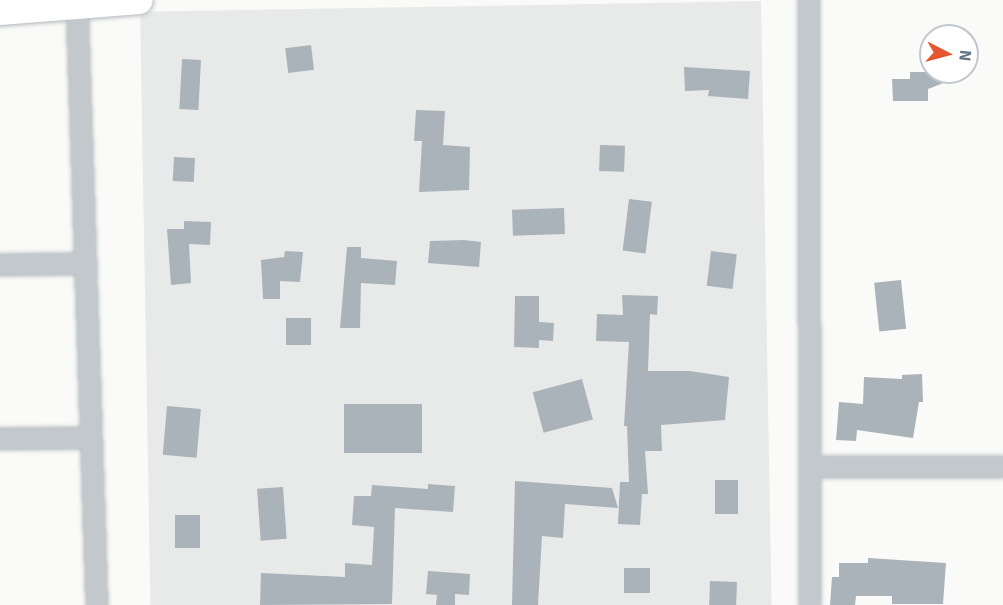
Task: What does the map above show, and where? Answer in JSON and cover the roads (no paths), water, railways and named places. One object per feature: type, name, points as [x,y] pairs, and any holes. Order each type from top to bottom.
[{"type":"street","points":[[0,11],[77,3],[139,0]]},
{"type":"street","points":[[809,0],[810,605]]},
{"type":"street","points":[[77,3],[97,605]]},
{"type":"street","points":[[0,266],[85,264]]},
{"type":"street","points":[[0,439],[91,438]]},
{"type":"street","points":[[810,467],[1003,467]]}]
